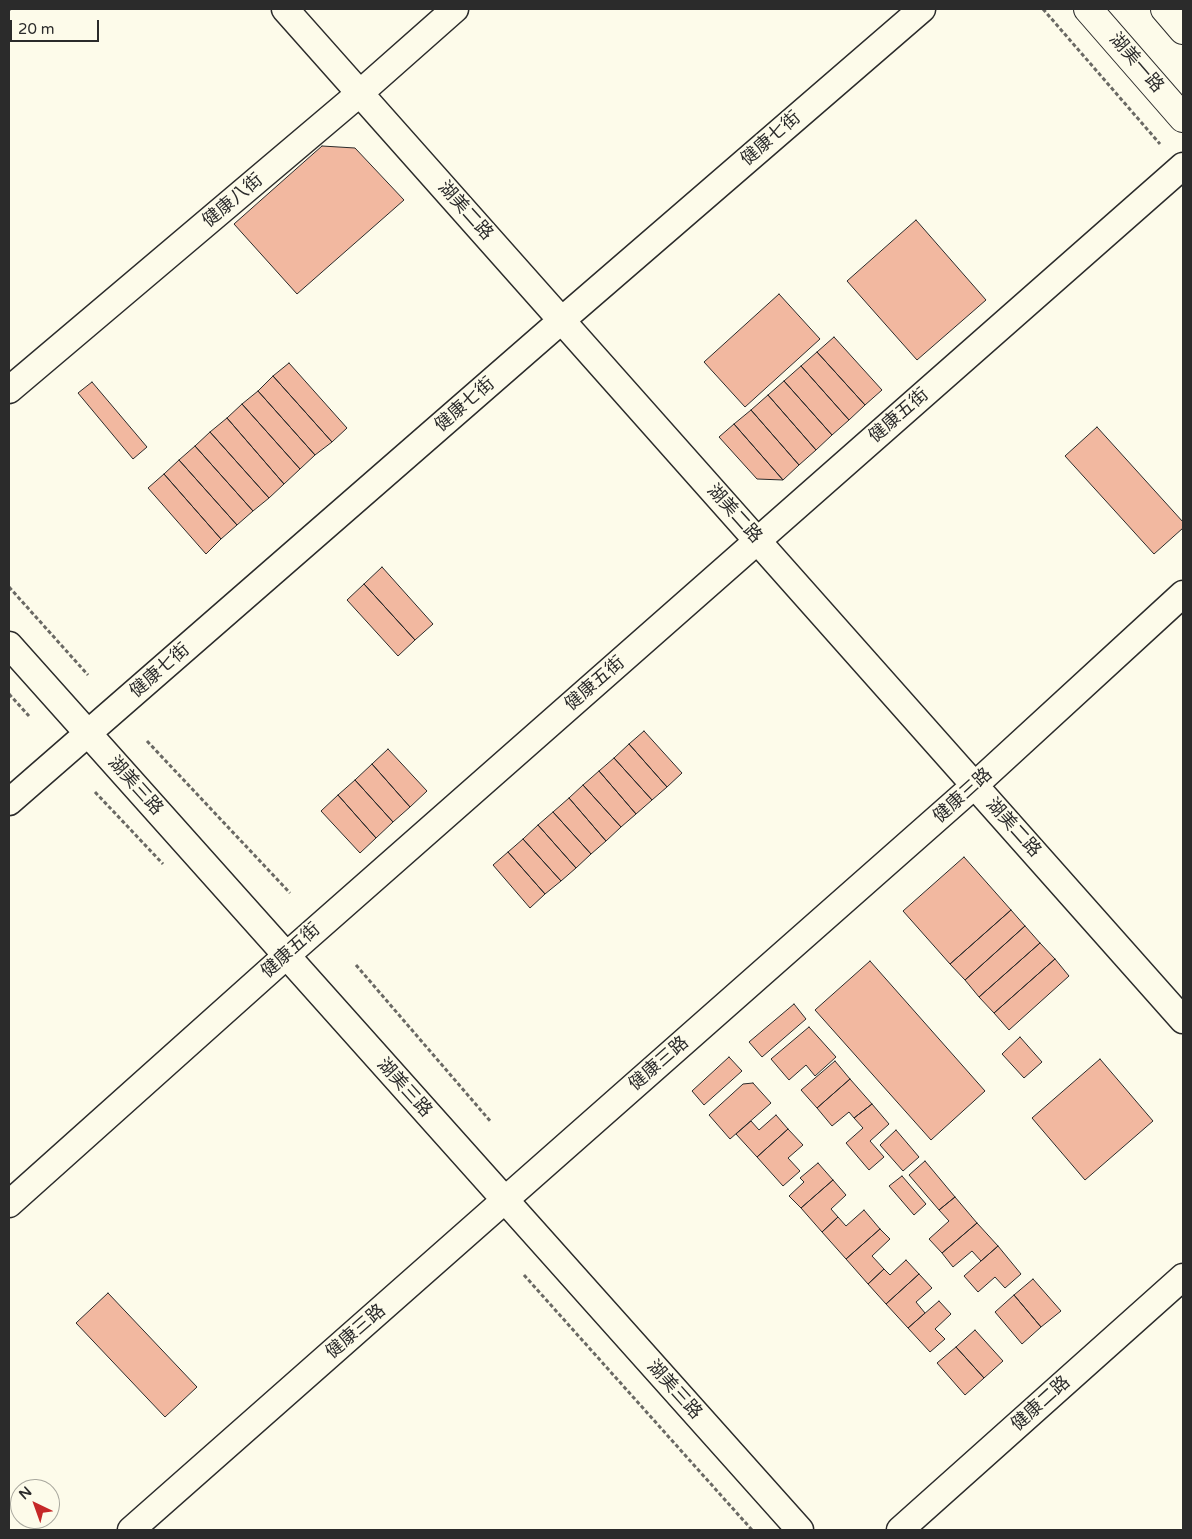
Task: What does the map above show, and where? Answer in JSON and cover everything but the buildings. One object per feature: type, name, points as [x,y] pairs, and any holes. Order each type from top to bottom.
[{"type":"street","name":"湖美二路","points":[[285,9],[1183,1020]]},
{"type":"street","name":"健康八街","points":[[9,390],[360,93],[454,9]]},
{"type":"street","name":"健康七街","points":[[9,802],[922,9]]},
{"type":"street","name":"湖美一路","points":[[1088,9],[1183,118]]},
{"type":"street","points":[[1165,9],[1183,30]]},
{"type":"street","name":"健康五街","points":[[9,1204],[286,956],[1183,166]]},
{"type":"street","name":"健康三路","points":[[131,1530],[975,785],[1183,594]]},
{"type":"street","name":"湖美三路","points":[[9,645],[800,1530]]},
{"type":"street","name":"健康二路","points":[[900,1530],[1183,1277]]},
{"type":"path","points":[[1043,9],[1160,144]]},
{"type":"path","points":[[9,587],[88,675]]},
{"type":"path","points":[[9,694],[28,716]]},
{"type":"path","points":[[147,741],[290,893]]},
{"type":"path","points":[[356,965],[491,1122]]},
{"type":"path","points":[[524,1275],[752,1530]]}]
